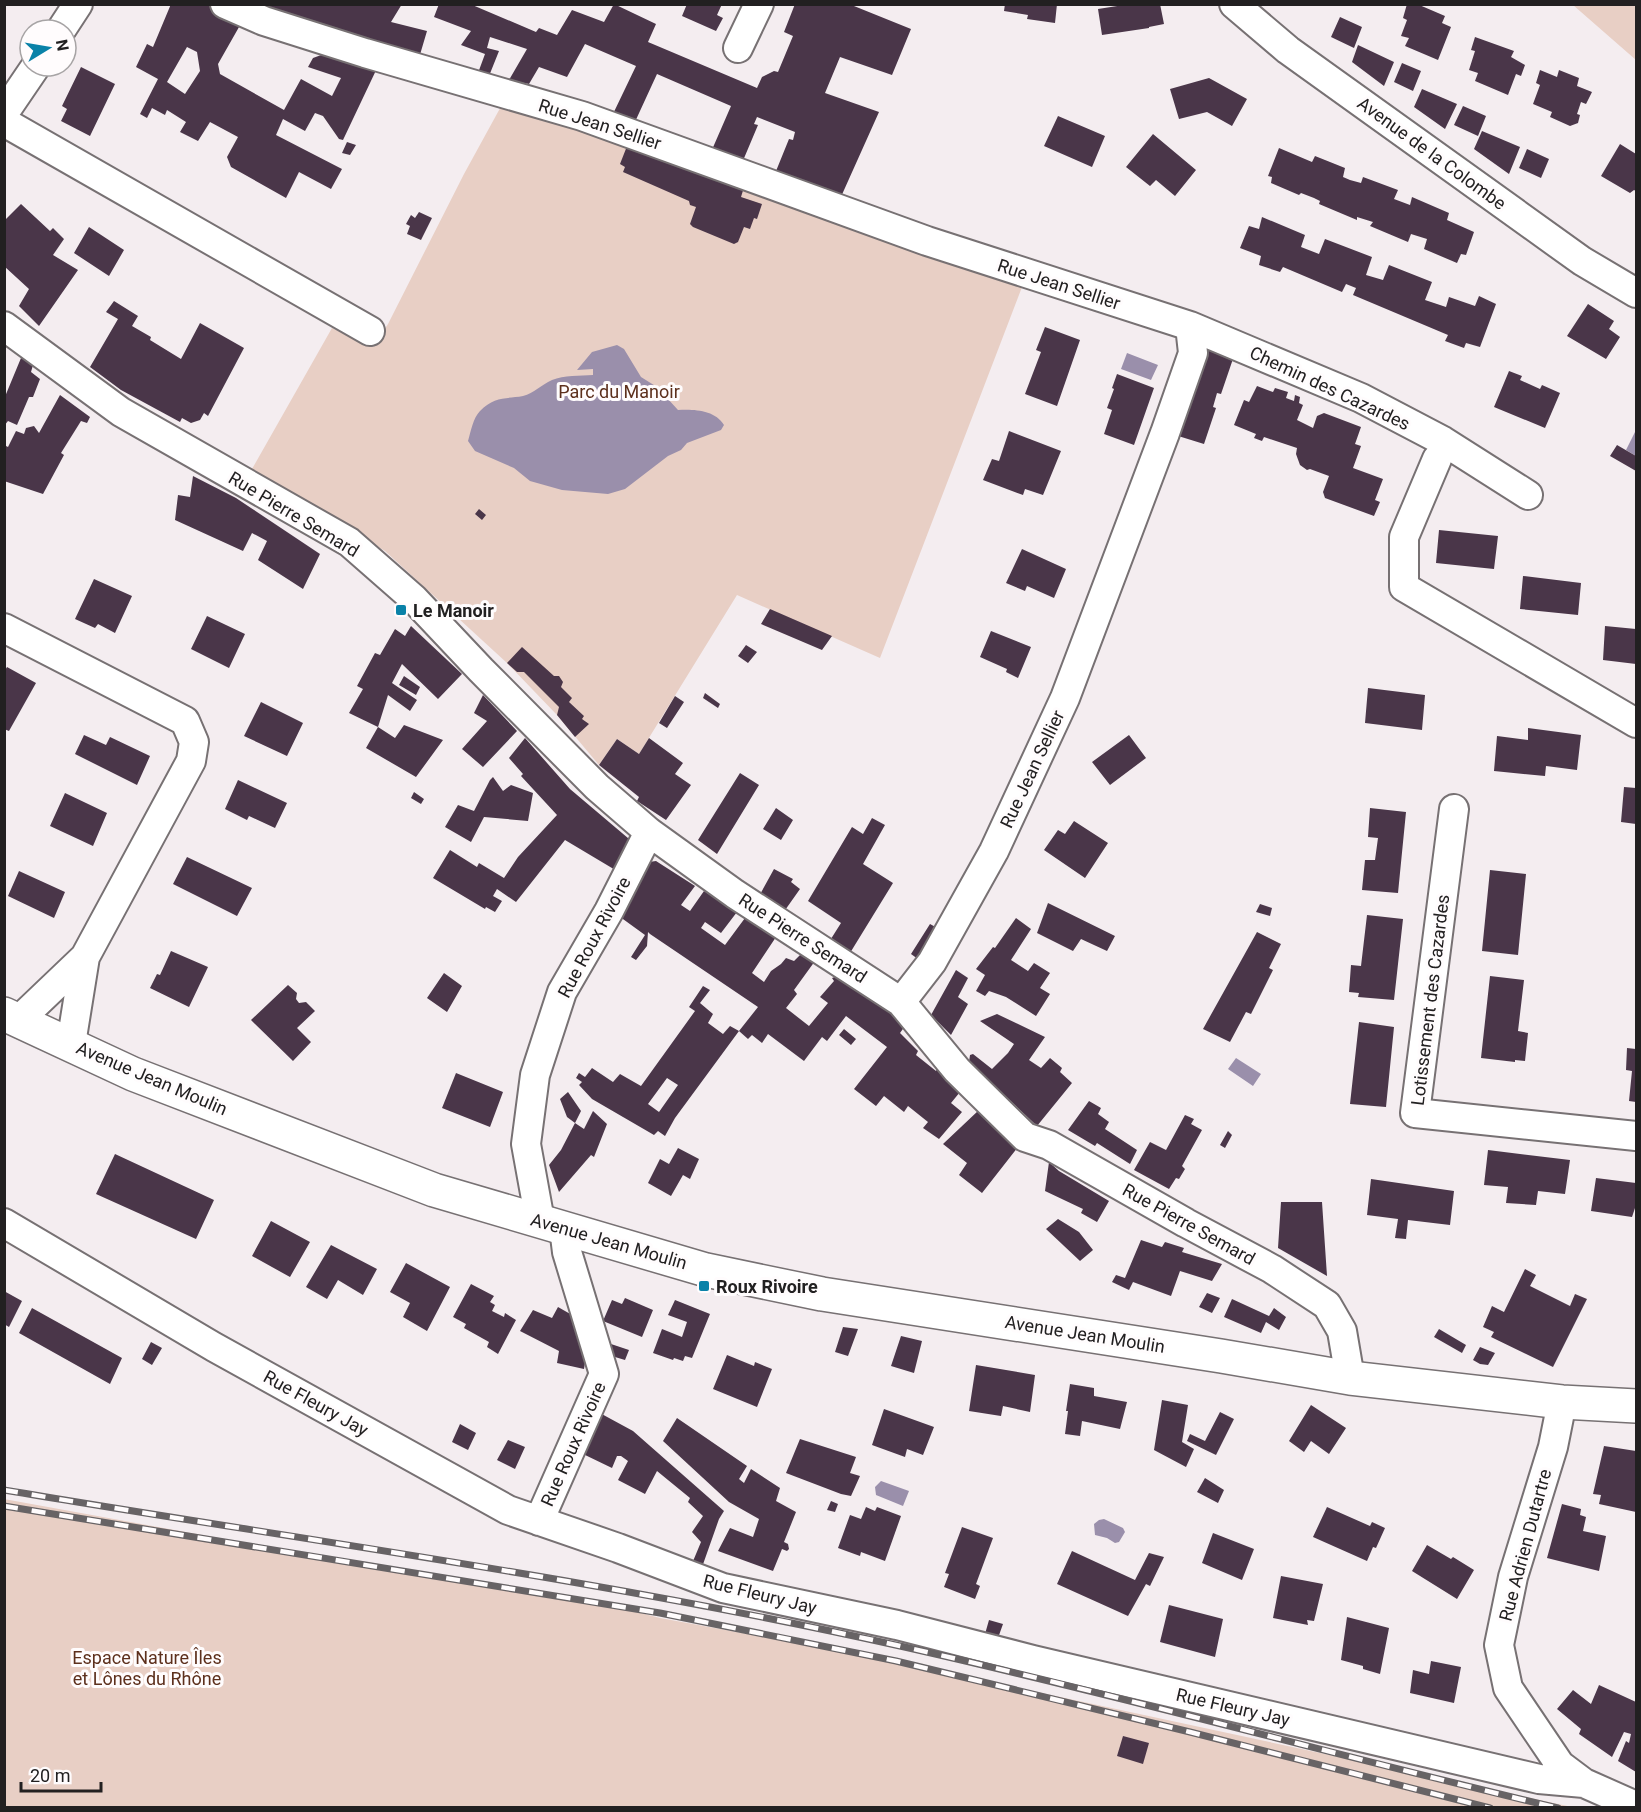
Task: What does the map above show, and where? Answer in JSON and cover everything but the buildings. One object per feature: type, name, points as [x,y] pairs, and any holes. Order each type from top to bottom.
[{"type":"main road","name":"Avenue Jean Moulin","points":[[12,1017],[133,1074],[434,1190],[706,1270],[822,1294],[1350,1378]]},
{"type":"main road","points":[[1350,1378],[1562,1402],[1636,1406]]},
{"type":"street","points":[[69,18],[78,4]]},
{"type":"street","name":"Rue Jean Sellier","points":[[225,4],[264,21],[582,116],[927,242],[1190,326],[1193,353],[1065,698],[994,851],[932,962],[901,1002]]},
{"type":"street","points":[[738,48],[759,4]]},
{"type":"street","name":"Avenue de la Colombe","points":[[1234,4],[1288,50],[1345,91],[1582,261],[1636,293]]},
{"type":"street","points":[[4,113],[28,78]]},
{"type":"street","points":[[4,122],[370,331]]},
{"type":"street","name":"Rue Pierre Semard","points":[[4,326],[121,411],[349,542],[414,599],[597,787],[649,832],[735,894],[901,1002],[957,1070],[1025,1137],[1048,1145],[1272,1269],[1327,1305],[1342,1331],[1350,1378]]},
{"type":"street","name":"Chemin des Cazardes","points":[[1190,326],[1361,398],[1443,441],[1528,495]]},
{"type":"street","points":[[1437,459],[1404,537],[1404,587],[1636,723]]},
{"type":"street","points":[[4,628],[184,721],[194,742],[191,761],[85,957],[71,1044]]},
{"type":"street","name":"Lotissement des Cazardes","points":[[1454,809],[1415,1113],[1636,1136]]},
{"type":"street","name":"Rue Roux Rivoire","points":[[539,1521],[604,1374],[567,1252],[552,1224],[526,1144],[535,1075],[562,992],[609,911],[649,832]]},
{"type":"street","points":[[12,1017],[85,957]]},
{"type":"street","name":"Rue Fleury Jay","points":[[4,1223],[213,1347],[508,1510],[723,1588],[897,1625],[1033,1660],[1539,1779],[1584,1783]]},
{"type":"street","name":"Rue Adrien Dutartre","points":[[1562,1402],[1552,1447],[1513,1577],[1499,1645],[1508,1688],[1560,1765],[1584,1783],[1636,1806]]},
{"type":"green space","points":[[1573,5],[1636,5],[1636,60]]},
{"type":"green space","name":"Parc du Manoir","points":[[504,101],[629,141],[1022,287],[880,658],[737,595],[639,754],[617,739],[599,765],[557,715],[507,663],[385,551],[252,469],[332,328],[373,347],[388,324]]},
{"type":"green space","name":"Espace Nature Îles et Lônes du Rhône","points":[[4,1499],[548,1598],[618,1607],[660,1618],[883,1659],[1572,1807],[5,1807]]},
{"type":"shaded area","points":[[617,345],[624,349],[641,377],[657,387],[678,410],[710,413],[724,425],[721,430],[687,443],[681,450],[668,456],[625,489],[608,494],[562,490],[530,481],[514,468],[475,451],[468,441],[472,425],[485,406],[501,399],[527,395],[557,378],[593,375],[593,369],[577,370],[592,352]]},
{"type":"shaded area","points":[[1127,353],[1158,365],[1151,380],[1121,369]]},
{"type":"shaded area","points":[[1636,430],[1636,456],[1626,450]]},
{"type":"shaded area","points":[[1236,1058],[1261,1074],[1253,1086],[1228,1069]]},
{"type":"shaded area","points":[[881,1481],[909,1491],[903,1506],[876,1495],[875,1487]]},
{"type":"shaded area","points":[[1104,1519],[1123,1528],[1125,1532],[1119,1542],[1115,1543],[1095,1535],[1094,1524]]},
{"type":"railway","points":[[4,1490],[453,1562],[789,1622],[1065,1685],[1558,1808]]},
{"type":"railway","points":[[4,1506],[660,1613],[896,1661],[1490,1808]]},
{"type":"place","name":"Le Manoir","points":[[401,610]]},
{"type":"place","name":"Roux Rivoire","points":[[704,1286]]}]
